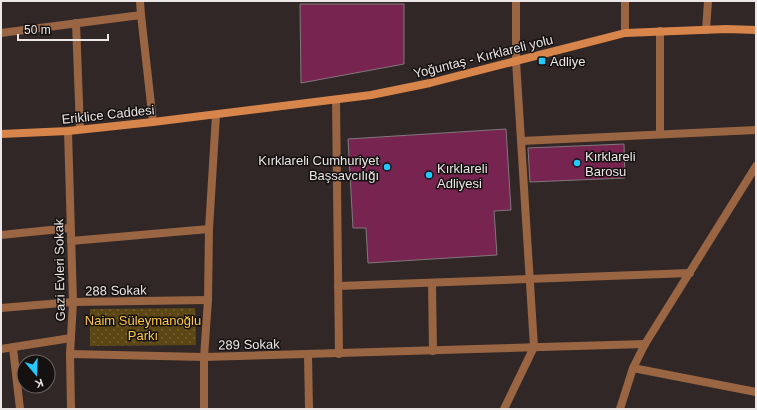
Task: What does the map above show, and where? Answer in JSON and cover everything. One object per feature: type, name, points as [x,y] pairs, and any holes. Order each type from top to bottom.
[{"type":"street","points":[[140,1],[153,122]]},
{"type":"street","points":[[504,409],[534,347],[516,61],[516,1]]},
{"type":"street","points":[[625,1],[625,33]]},
{"type":"street","points":[[706,30],[708,1]]},
{"type":"street","points":[[1,33],[141,15]]},
{"type":"street","points":[[76,23],[80,129]]},
{"type":"street","name":"Yoğuntaş - Kırklareli yolu","points":[[216,115],[336,100],[430,83],[625,33],[756,30]]},
{"type":"street","points":[[660,31],[660,134]]},
{"type":"street","points":[[336,100],[339,354]]},
{"type":"street","points":[[204,409],[204,357],[208,300],[208,229],[216,115]]},
{"type":"street","name":"Eriklice Caddesi","points":[[1,134],[68,131],[216,115]]},
{"type":"street","points":[[521,141],[756,130]]},
{"type":"street","name":"Gazi Evleri Sokak","points":[[68,131],[73,302],[70,354],[71,409]]},
{"type":"street","points":[[620,409],[633,368],[645,344],[756,166]]},
{"type":"street","points":[[1,235],[70,228]]},
{"type":"street","points":[[71,241],[208,229]]},
{"type":"street","points":[[338,286],[690,273]]},
{"type":"street","points":[[432,283],[433,351]]},
{"type":"street","name":"288 Sokak","points":[[1,308],[73,302],[208,300]]},
{"type":"street","points":[[1,349],[71,338]]},
{"type":"street","name":"289 Sokak","points":[[70,354],[204,357],[645,344]]},
{"type":"street","points":[[13,348],[20,409]]},
{"type":"street","points":[[308,355],[309,409]]},
{"type":"street","points":[[633,368],[756,392]]},
{"type":"green space","name":"Naim Süleymanoğlu Parkı","points":[[195,308],[196,345],[90,346],[90,309]]},
{"type":"building","points":[[300,4],[404,4],[404,64],[301,83]]},
{"type":"building","name":"Kırklareli Adliyesi","points":[[506,129],[511,210],[494,211],[497,255],[368,263],[366,228],[353,228],[348,139]]},
{"type":"building","name":"Kırklareli Barosu","points":[[624,144],[625,178],[530,182],[528,148]]},
{"type":"place","name":"Adliye","points":[[542,61]]},
{"type":"place","name":"Kırklareli Barosu","points":[[577,163]]},
{"type":"place","name":"Kırklareli Cumhuriyet Başsavcılığı","points":[[387,167]]},
{"type":"place","name":"Kırklareli Adliyesi","points":[[429,175]]}]
